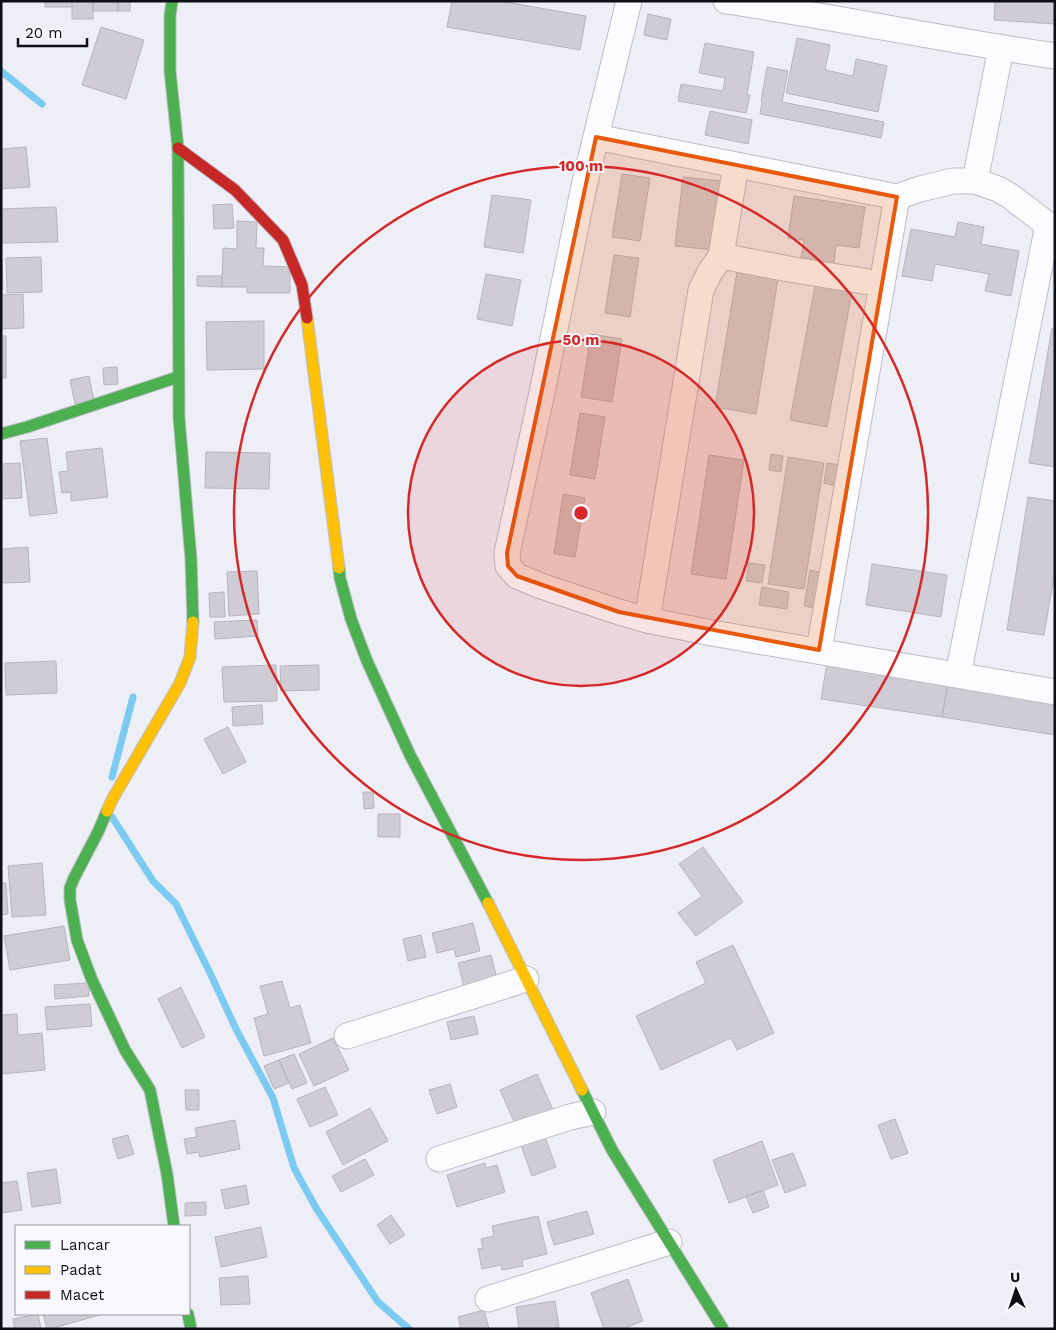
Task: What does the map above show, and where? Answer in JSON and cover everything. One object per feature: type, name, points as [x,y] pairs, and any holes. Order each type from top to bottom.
[{"type":"street","points":[[172,1],[170,16],[170,71],[178,148],[179,418],[191,558],[193,628],[190,657],[180,683],[112,798],[98,832],[74,878],[70,888],[70,900],[77,940],[92,980],[125,1050],[150,1090],[167,1174],[174,1225]]},
{"type":"street","points":[[628,1],[584,186],[507,554],[508,566],[517,576],[541,586],[610,610],[647,620],[712,633],[1055,692]]},
{"type":"street","points":[[726,1],[808,13],[1055,56]]},
{"type":"street","points":[[975,181],[1001,48]]},
{"type":"street","points":[[596,137],[897,197],[953,181],[975,181],[998,189],[1051,225],[958,675]]},
{"type":"street","points":[[178,148],[235,190],[282,240],[302,285],[340,578],[351,619],[367,661],[410,756],[474,875],[612,1150],[723,1329]]},
{"type":"street","points":[[647,620],[701,290],[721,256],[736,165]]},
{"type":"street","points":[[819,650],[897,197]]},
{"type":"street","points":[[721,256],[882,284]]},
{"type":"street","points":[[1,434],[178,376]]},
{"type":"street","points":[[347,1036],[526,979]]},
{"type":"street","points":[[439,1159],[570,1117],[593,1112]]},
{"type":"street","points":[[488,1299],[669,1242]]},
{"type":"street","points":[[188,1315],[191,1329]]},
{"type":"highlighted area","points":[[596,137],[897,197],[819,650],[619,612],[517,576],[508,566],[507,553]]},
{"type":"building","points":[[45,1],[72,1],[72,7],[45,7]]},
{"type":"building","points":[[72,1],[93,1],[93,19],[72,19]]},
{"type":"building","points":[[93,1],[118,1],[118,11],[93,11]]},
{"type":"building","points":[[118,1],[130,1],[130,11],[118,11]]},
{"type":"building","points":[[452,1],[500,1],[586,16],[580,50],[447,27]]},
{"type":"building","points":[[995,1],[1055,1],[1055,24],[994,20]]},
{"type":"building","points":[[648,14],[671,19],[667,40],[644,35]]},
{"type":"building","points":[[101,27],[144,40],[126,99],[82,85]]},
{"type":"building","points":[[797,38],[830,45],[825,70],[853,76],[856,59],[887,66],[878,112],[786,93]]},
{"type":"building","points":[[705,43],[754,52],[747,95],[750,95],[746,113],[678,101],[681,84],[723,91],[725,78],[699,73]]},
{"type":"building","points":[[767,67],[788,71],[782,102],[884,122],[881,138],[760,114]]},
{"type":"building","points":[[710,111],[752,120],[748,144],[705,135]]},
{"type":"building","points":[[26,147],[30,187],[1,189],[1,149]]},
{"type":"building","points":[[622,174],[650,178],[640,241],[612,237]]},
{"type":"building","points":[[683,177],[722,181],[714,250],[675,246]]},
{"type":"building","points":[[492,195],[531,200],[523,253],[484,247]]},
{"type":"building","points":[[794,196],[865,207],[859,248],[836,245],[834,263],[801,258],[804,240],[788,238]]},
{"type":"building","points":[[232,204],[234,228],[214,229],[213,205]]},
{"type":"building","points":[[56,207],[58,242],[1,243],[1,209]]},
{"type":"building","points":[[237,221],[257,222],[256,248],[264,248],[263,266],[290,267],[290,293],[247,293],[247,287],[222,287],[223,248],[237,249]]},
{"type":"building","points":[[958,222],[984,227],[981,244],[1019,251],[1011,296],[985,291],[989,274],[935,264],[932,281],[902,276],[911,229],[955,237]]},
{"type":"building","points":[[614,255],[639,258],[630,317],[605,313]]},
{"type":"building","points":[[41,257],[42,292],[7,293],[6,258]]},
{"type":"building","points":[[2,258],[3,290],[1,290]]},
{"type":"building","points":[[737,272],[778,279],[756,414],[715,407]]},
{"type":"building","points":[[486,274],[521,280],[512,326],[477,319]]},
{"type":"building","points":[[197,276],[222,276],[222,287],[197,286]]},
{"type":"building","points":[[815,286],[852,292],[827,427],[790,420]]},
{"type":"building","points":[[23,294],[24,328],[1,329],[1,295]]},
{"type":"building","points":[[264,321],[264,369],[207,370],[206,322]]},
{"type":"building","points":[[1052,328],[1055,329],[1055,467],[1029,463]]},
{"type":"building","points":[[591,334],[622,339],[612,402],[581,397]]},
{"type":"building","points":[[1,336],[6,336],[6,378],[1,378]]},
{"type":"building","points":[[117,367],[118,384],[104,385],[103,368]]},
{"type":"building","points":[[89,376],[94,400],[75,404],[70,380]]},
{"type":"building","points":[[580,413],[605,417],[595,479],[570,475]]},
{"type":"building","points":[[47,438],[57,513],[30,516],[20,441]]},
{"type":"building","points":[[102,448],[108,497],[71,501],[71,492],[62,493],[59,472],[68,471],[66,452]]},
{"type":"building","points":[[206,452],[270,453],[269,489],[205,488]]},
{"type":"building","points":[[771,454],[783,456],[781,472],[769,470]]},
{"type":"building","points":[[709,455],[744,460],[726,579],[691,574]]},
{"type":"building","points":[[788,457],[824,463],[804,589],[768,584]]},
{"type":"building","points":[[20,463],[22,498],[1,499],[1,464]]},
{"type":"building","points":[[827,463],[840,465],[836,486],[824,483]]},
{"type":"building","points":[[563,494],[585,498],[575,557],[554,554]]},
{"type":"building","points":[[1028,497],[1055,501],[1055,570],[1044,635],[1007,630]]},
{"type":"building","points":[[28,547],[30,582],[1,583],[1,549]]},
{"type":"building","points":[[749,563],[765,565],[762,583],[746,581]]},
{"type":"building","points":[[872,564],[947,575],[941,617],[866,605]]},
{"type":"building","points":[[810,570],[825,573],[819,609],[804,606]]},
{"type":"building","points":[[257,571],[259,614],[229,616],[227,572]]},
{"type":"building","points":[[762,587],[789,592],[787,609],[759,605]]},
{"type":"building","points":[[224,592],[225,617],[210,617],[209,593]]},
{"type":"building","points":[[257,620],[258,636],[215,639],[214,622]]},
{"type":"building","points":[[56,661],[57,693],[6,695],[5,663]]},
{"type":"building","points":[[827,663],[948,682],[942,717],[821,699]]},
{"type":"building","points":[[276,665],[277,701],[224,702],[222,667]]},
{"type":"building","points":[[319,665],[319,690],[281,691],[280,666]]},
{"type":"building","points":[[948,682],[1055,698],[1055,735],[942,717]]},
{"type":"building","points":[[262,705],[263,724],[233,726],[232,707]]},
{"type":"building","points":[[228,727],[246,762],[223,774],[204,739]]},
{"type":"building","points":[[363,792],[373,792],[374,808],[364,809]]},
{"type":"building","points":[[378,814],[400,814],[400,837],[378,837]]},
{"type":"building","points":[[703,847],[743,902],[696,936],[678,913],[702,896],[679,864]]},
{"type":"building","points":[[42,863],[46,915],[12,917],[8,866]]},
{"type":"building","points":[[1,883],[6,883],[8,914],[1,915]]},
{"type":"building","points":[[473,923],[480,951],[456,957],[454,949],[437,953],[432,933]]},
{"type":"building","points":[[64,926],[70,960],[10,970],[4,936]]},
{"type":"building","points":[[421,935],[426,957],[408,961],[403,939]]},
{"type":"building","points":[[733,945],[774,1033],[737,1050],[731,1038],[661,1070],[636,1016],[706,983],[696,962]]},
{"type":"building","points":[[491,955],[497,979],[464,987],[458,963]]},
{"type":"building","points":[[282,981],[290,1008],[300,1005],[311,1043],[264,1056],[254,1018],[268,1014],[260,986]]},
{"type":"building","points":[[88,983],[89,996],[55,999],[54,985]]},
{"type":"building","points":[[181,987],[205,1037],[182,1048],[158,999]]},
{"type":"building","points":[[90,1004],[92,1026],[47,1030],[45,1007]]},
{"type":"building","points":[[17,1014],[18,1035],[42,1033],[45,1070],[1,1074],[1,1015]]},
{"type":"building","points":[[474,1016],[478,1034],[451,1040],[447,1022]]},
{"type":"building","points":[[333,1038],[349,1070],[314,1086],[299,1054]]},
{"type":"building","points":[[294,1054],[307,1083],[292,1089],[279,1060]]},
{"type":"building","points":[[279,1060],[289,1083],[274,1089],[264,1066]]},
{"type":"building","points":[[537,1074],[553,1110],[516,1126],[500,1090]]},
{"type":"building","points":[[450,1084],[457,1107],[437,1114],[429,1090]]},
{"type":"building","points":[[325,1087],[338,1115],[310,1127],[297,1099]]},
{"type":"building","points":[[185,1090],[199,1090],[199,1110],[186,1110]]},
{"type":"building","points":[[370,1108],[388,1141],[343,1165],[326,1132]]},
{"type":"building","points":[[895,1119],[908,1153],[891,1159],[878,1125]]},
{"type":"building","points":[[235,1120],[240,1149],[200,1157],[199,1152],[187,1154],[184,1139],[197,1137],[195,1128]]},
{"type":"building","points":[[128,1135],[134,1154],[118,1159],[112,1139]]},
{"type":"building","points":[[545,1137],[556,1167],[532,1176],[521,1145]]},
{"type":"building","points":[[762,1141],[778,1185],[729,1203],[713,1160]]},
{"type":"building","points":[[793,1153],[806,1185],[785,1193],[772,1160]]},
{"type":"building","points":[[365,1159],[374,1175],[341,1192],[332,1176]]},
{"type":"building","points":[[485,1163],[486,1168],[497,1165],[505,1192],[457,1207],[447,1175]]},
{"type":"building","points":[[56,1169],[61,1203],[32,1207],[27,1173]]},
{"type":"building","points":[[17,1181],[22,1210],[1,1213],[1,1183]]},
{"type":"building","points":[[246,1185],[249,1204],[225,1209],[221,1190]]},
{"type":"building","points":[[763,1190],[769,1207],[753,1213],[746,1196]]},
{"type":"building","points":[[206,1202],[206,1215],[185,1216],[185,1203]]},
{"type":"building","points":[[587,1211],[594,1234],[554,1245],[547,1222]]},
{"type":"building","points":[[391,1215],[405,1235],[390,1244],[377,1225]]},
{"type":"building","points":[[538,1216],[547,1254],[522,1260],[523,1266],[502,1270],[501,1265],[482,1269],[478,1249],[483,1248],[481,1239],[494,1236],[492,1226]]},
{"type":"building","points":[[261,1227],[267,1257],[221,1267],[215,1237]]},
{"type":"building","points":[[248,1276],[250,1304],[221,1305],[219,1278]]},
{"type":"building","points":[[628,1279],[643,1321],[622,1329],[604,1329],[591,1293]]},
{"type":"building","points":[[555,1301],[559,1327],[550,1329],[519,1329],[516,1307]]},
{"type":"building","points":[[484,1310],[489,1329],[461,1329],[458,1317]]},
{"type":"building","points":[[38,1315],[41,1329],[15,1329],[13,1319]]},
{"type":"building","points":[[43,1315],[99,1315],[50,1329],[47,1329]]},
{"type":"waterway","points":[[1,71],[42,104]]},
{"type":"waterway","points":[[112,777],[133,697]]},
{"type":"waterway","points":[[112,817],[153,881],[176,904],[236,1029],[273,1098],[294,1168],[316,1208],[378,1302],[409,1329]]},
{"type":"traffic: fast","points":[[172,1],[170,16],[170,71],[178,148],[179,418],[191,559],[193,622]]},
{"type":"traffic: fast","points":[[1,434],[178,377]]},
{"type":"traffic: fast","points":[[339,568],[351,619],[367,661],[410,755],[488,903]]},
{"type":"traffic: fast","points":[[107,811],[74,878],[70,888],[70,900],[77,940],[92,980],[125,1050],[150,1090],[167,1174],[174,1225]]},
{"type":"traffic: fast","points":[[582,1090],[612,1150],[723,1329]]},
{"type":"traffic: fast","points":[[188,1315],[191,1329]]},
{"type":"traffic: slow","points":[[307,318],[339,568]]},
{"type":"traffic: slow","points":[[107,811],[180,683],[190,657],[193,622]]},
{"type":"traffic: slow","points":[[488,903],[582,1090]]},
{"type":"traffic: jam","points":[[178,148],[235,190],[283,240],[302,285],[307,318]]}]
